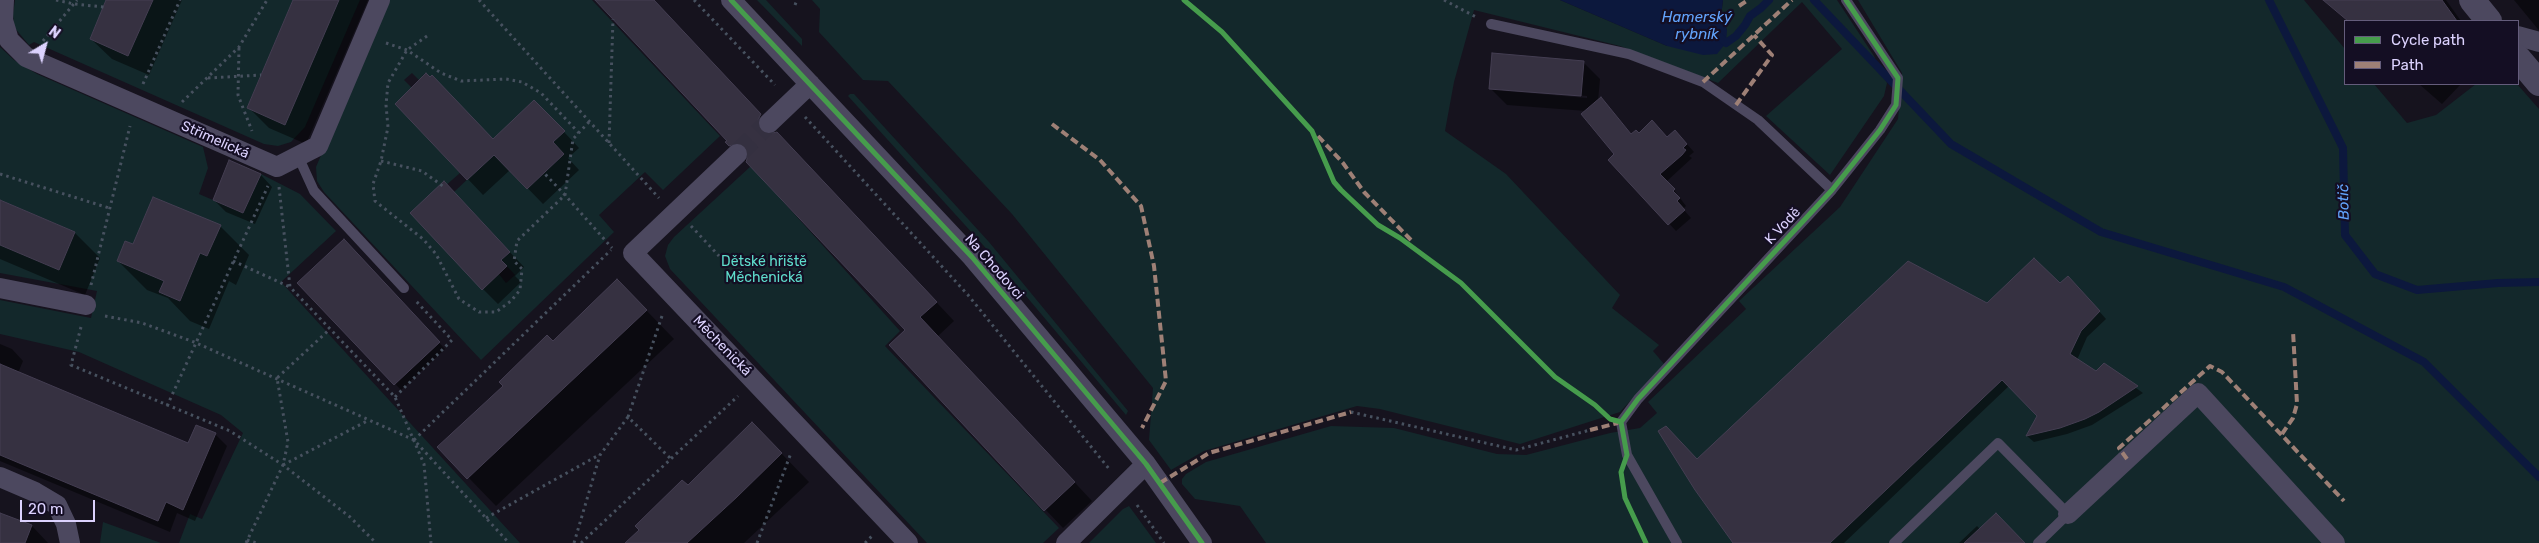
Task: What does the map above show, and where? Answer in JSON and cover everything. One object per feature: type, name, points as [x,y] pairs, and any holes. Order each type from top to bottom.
[{"type":"street","name":"Střimelická","points":[[4,0],[3,20],[9,40],[26,57],[277,167]]},
{"type":"street","points":[[277,167],[318,146],[380,0]]},
{"type":"street","name":"Na Chodovci","points":[[731,0],[972,258],[1146,464],[1202,543]]},
{"type":"street","points":[[2472,0],[2488,20]]},
{"type":"street","points":[[2519,36],[2539,42]]},
{"type":"street","points":[[2519,59],[2539,83]]},
{"type":"street","points":[[769,123],[810,84]]},
{"type":"street","name":"Měchenická","points":[[737,154],[633,253],[908,543]]},
{"type":"street","points":[[0,288],[85,309]]},
{"type":"street","points":[[2068,514],[2198,392],[2335,543]]},
{"type":"street","points":[[1066,543],[1146,464]]},
{"type":"street","points":[[0,477],[35,492],[57,505],[66,524],[70,543]]},
{"type":"lane","name":"K Vodě","points":[[1677,543],[1626,455],[1621,422],[1638,399],[1832,190],[1880,130],[1896,105],[1898,78],[1846,0]]},
{"type":"lane","points":[[1491,24],[1629,54],[1703,82],[1758,120],[1832,190]]},
{"type":"lane","points":[[298,156],[314,191],[407,291]]},
{"type":"lane","points":[[1894,543],[1998,443],[2068,514],[2038,543]]},
{"type":"path","points":[[56,0],[74,4],[104,6]]},
{"type":"path","points":[[26,57],[50,34],[77,0]]},
{"type":"path","points":[[180,0],[135,105],[71,365],[230,431],[282,465],[350,517],[376,543]]},
{"type":"path","points":[[166,118],[239,47],[267,0]]},
{"type":"path","points":[[479,0],[660,200],[654,207]]},
{"type":"path","points":[[694,0],[791,102],[968,295],[1124,487],[1164,543]]},
{"type":"path","points":[[795,5],[797,0]]},
{"type":"path","points":[[1444,0],[1491,24]]},
{"type":"path","points":[[609,144],[613,19]]},
{"type":"path","points":[[364,34],[407,50],[441,73],[461,81],[506,79],[522,82],[541,93],[579,133]]},
{"type":"path","points":[[427,36],[407,50],[388,83],[386,105],[388,127],[381,161],[373,184],[375,201],[424,239],[436,254],[459,299],[479,312],[496,312],[512,301],[520,290],[522,269],[514,261],[517,240],[565,195],[574,139],[589,122]]},
{"type":"path","points":[[239,47],[238,94],[252,132],[258,159]]},
{"type":"path","points":[[208,78],[261,75]]},
{"type":"path","points":[[381,161],[422,171],[444,187]]},
{"type":"path","points":[[167,406],[194,342],[277,167]]},
{"type":"path","points":[[277,167],[290,287]]},
{"type":"path","points":[[544,173],[612,248]]},
{"type":"path","points":[[0,174],[110,208]]},
{"type":"path","points":[[414,440],[619,242]]},
{"type":"path","points":[[233,261],[290,287],[395,397],[424,464],[431,543]]},
{"type":"path","points":[[395,397],[452,340],[407,291]]},
{"type":"path","points":[[574,543],[600,455],[628,418],[670,292]]},
{"type":"path","points":[[85,309],[142,323],[194,342],[414,440],[509,543]]},
{"type":"path","points":[[277,378],[330,329]]},
{"type":"path","points":[[257,543],[247,541],[282,465],[288,442],[277,378]]},
{"type":"path","points":[[582,543],[754,380]]},
{"type":"path","points":[[1352,412],[1516,450],[1590,430]]},
{"type":"path","points":[[628,418],[671,459]]},
{"type":"path","points":[[282,465],[369,420]]},
{"type":"path","points":[[756,543],[801,430]]},
{"type":"path","points":[[486,518],[600,455]]},
{"type":"green space","points":[[15,0],[106,0],[90,39],[128,55],[153,0],[293,0],[247,108],[339,0],[360,0],[305,127],[291,142],[278,146],[264,144],[34,42],[29,45],[14,27]]},
{"type":"green space","points":[[388,0],[592,0],[720,136],[663,190],[645,172],[599,215],[614,232],[481,360],[324,192],[317,181],[316,167]],"holes":[[[412,73],[423,84],[426,82],[422,76],[426,73],[494,141],[534,100],[564,131],[553,142],[564,154],[527,189],[511,173],[510,139],[454,192],[510,252],[501,260],[515,275],[506,283],[499,274],[482,290],[444,187],[460,173],[396,104],[412,88],[404,80]]]},
{"type":"green space","points":[[757,0],[766,0],[802,39],[802,46]]},
{"type":"green space","points":[[812,0],[1560,0],[1667,46],[1727,30],[1721,16],[1723,0],[1837,0],[1874,56],[1887,83],[1884,96],[1830,175],[1766,116],[1842,49],[1802,2],[1718,83],[1620,46],[1474,10],[1454,82],[1445,131],[1506,174],[1620,295],[1612,308],[1659,345],[1653,351],[1664,364],[1620,412],[1520,444],[1380,409],[1357,406],[1204,451],[1171,470],[1149,440],[1153,388],[1012,214],[888,81],[863,80],[819,32],[820,9]]},
{"type":"green space","points":[[1858,0],[2304,0],[2344,48],[2344,85],[2375,85],[2407,123],[2436,115],[2475,85],[2518,85],[2539,109],[2539,543],[1266,543],[1240,506],[1195,499],[1182,484],[1182,479],[1186,474],[1206,462],[1331,426],[1394,428],[1497,454],[1526,455],[1610,433],[1640,428],[1657,413],[1648,402],[1746,309],[1739,301],[1840,207],[1898,119],[1902,73]]},
{"type":"green space","points":[[0,47],[14,60],[37,74],[203,147],[208,168],[199,194],[243,213],[261,174],[300,194],[336,231],[281,282],[520,543],[179,543],[190,514],[202,519],[243,433],[221,415],[79,352],[0,334],[0,300],[91,318],[97,291],[0,273],[0,245],[59,270],[75,232],[0,200]],"holes":[[[153,197],[215,237],[207,256],[200,253],[180,300],[160,292],[164,281],[117,261],[125,241],[133,244]]]},
{"type":"green space","points":[[854,94],[989,242],[1128,411],[1126,415],[984,246],[848,96]]},
{"type":"green space","name":"Dětské hřiště Měchenická","points":[[751,166],[900,331],[885,346],[1059,528],[1043,543],[927,543],[670,269],[665,256],[668,245],[674,237]]},
{"type":"green space","points":[[1129,506],[1156,543],[1089,543],[1123,509]]},
{"type":"green space","points":[[103,522],[161,543],[100,543]]},
{"type":"water","name":"Hamerský rybník","points":[[1560,0],[1723,0],[1721,16],[1727,30],[1726,43],[1717,54],[1703,55],[1667,46]]},
{"type":"building","points":[[106,0],[153,0],[128,56],[90,39]]},
{"type":"building","points":[[293,0],[339,0],[285,125],[247,108]]},
{"type":"building","points":[[595,0],[654,0],[761,114],[758,120],[760,131],[766,134],[777,132],[937,302],[920,317],[1075,482],[1044,511],[889,345],[905,330],[746,162],[749,152],[746,146],[740,143],[729,146],[725,142],[727,141]]},
{"type":"building","points":[[2323,0],[2442,0],[2456,20],[2347,20]]},
{"type":"building","points":[[1492,53],[1584,61],[1581,96],[1489,89]]},
{"type":"building","points":[[426,73],[430,77],[432,75],[493,139],[534,100],[565,131],[553,142],[564,154],[527,189],[494,155],[467,180],[395,104]]},
{"type":"building","points":[[1601,97],[1631,134],[1636,130],[1639,133],[1652,120],[1667,137],[1675,130],[1687,144],[1683,148],[1686,150],[1682,155],[1660,174],[1675,189],[1673,191],[1680,198],[1677,201],[1685,210],[1668,225],[1608,160],[1614,154],[1581,114]]},
{"type":"building","points":[[229,160],[261,174],[243,213],[213,200]]},
{"type":"building","points":[[444,181],[510,252],[501,260],[507,266],[482,290],[410,213]]},
{"type":"building","points":[[153,197],[221,225],[207,256],[200,253],[180,301],[159,292],[164,281],[117,261],[125,241],[133,244]]},
{"type":"building","points":[[0,200],[75,232],[59,270],[0,245]]},
{"type":"building","points":[[344,239],[440,342],[394,385],[297,283]]},
{"type":"building","points":[[2034,258],[2060,283],[2068,276],[2100,311],[2081,331],[2070,354],[2096,371],[2104,363],[2138,386],[2085,419],[2060,428],[2026,436],[2037,416],[2002,380],[1830,543],[1733,543],[1695,490],[1658,431],[1666,426],[1697,459],[1908,261],[1987,303]]},
{"type":"building","points":[[617,279],[647,310],[467,479],[437,447],[503,386],[499,382],[547,335],[553,341]]},
{"type":"building","points":[[0,364],[188,443],[196,425],[216,433],[183,510],[166,502],[158,521],[0,455]]},
{"type":"building","points":[[752,422],[782,453],[737,497],[687,543],[625,543],[639,530],[635,526],[682,480],[688,485]]},
{"type":"building","points":[[0,513],[32,525],[25,543],[0,543]]},
{"type":"building","points":[[1996,513],[2025,543],[1964,543]]},
{"type":"waterway","points":[[1720,37],[1726,43],[1736,36],[1750,16],[1769,0]]},
{"type":"waterway","points":[[1814,0],[1951,144],[2101,232],[2284,287],[2424,362],[2539,477]]},
{"type":"waterway","name":"Botič","points":[[2269,0],[2343,148],[2345,235],[2375,274],[2417,290],[2498,283],[2539,282]]},
{"type":"tunnel","points":[[737,154],[769,123]]},
{"type":"marked path","points":[[1739,6],[1748,0]]},
{"type":"marked path","points":[[1703,82],[1792,0]]},
{"type":"marked path","points":[[1736,105],[1772,55],[1754,35]]},
{"type":"marked path","points":[[1052,124],[1100,160],[1141,206],[1154,266],[1166,381],[1142,428]]},
{"type":"marked path","points":[[1318,136],[1343,163],[1364,192],[1411,240]]},
{"type":"marked path","points":[[2282,434],[2293,418],[2297,404],[2293,331]]},
{"type":"marked path","points":[[2127,459],[2119,448],[2210,366],[2222,372],[2344,501]]},
{"type":"marked path","points":[[1160,483],[1209,453],[1351,412]]},
{"type":"marked path","points":[[1590,430],[1618,423]]},
{"type":"cycle path","points":[[731,0],[972,257],[1146,464],[1202,543]]},
{"type":"cycle path","points":[[1184,0],[1222,32],[1312,131],[1334,182],[1341,190],[1378,225],[1400,238],[1461,283],[1555,377],[1595,405],[1610,419],[1621,422]]},
{"type":"cycle path","points":[[1646,543],[1625,498],[1621,472],[1627,455],[1621,422],[1638,399],[1832,190],[1880,130],[1896,105],[1898,78],[1846,0]]}]
